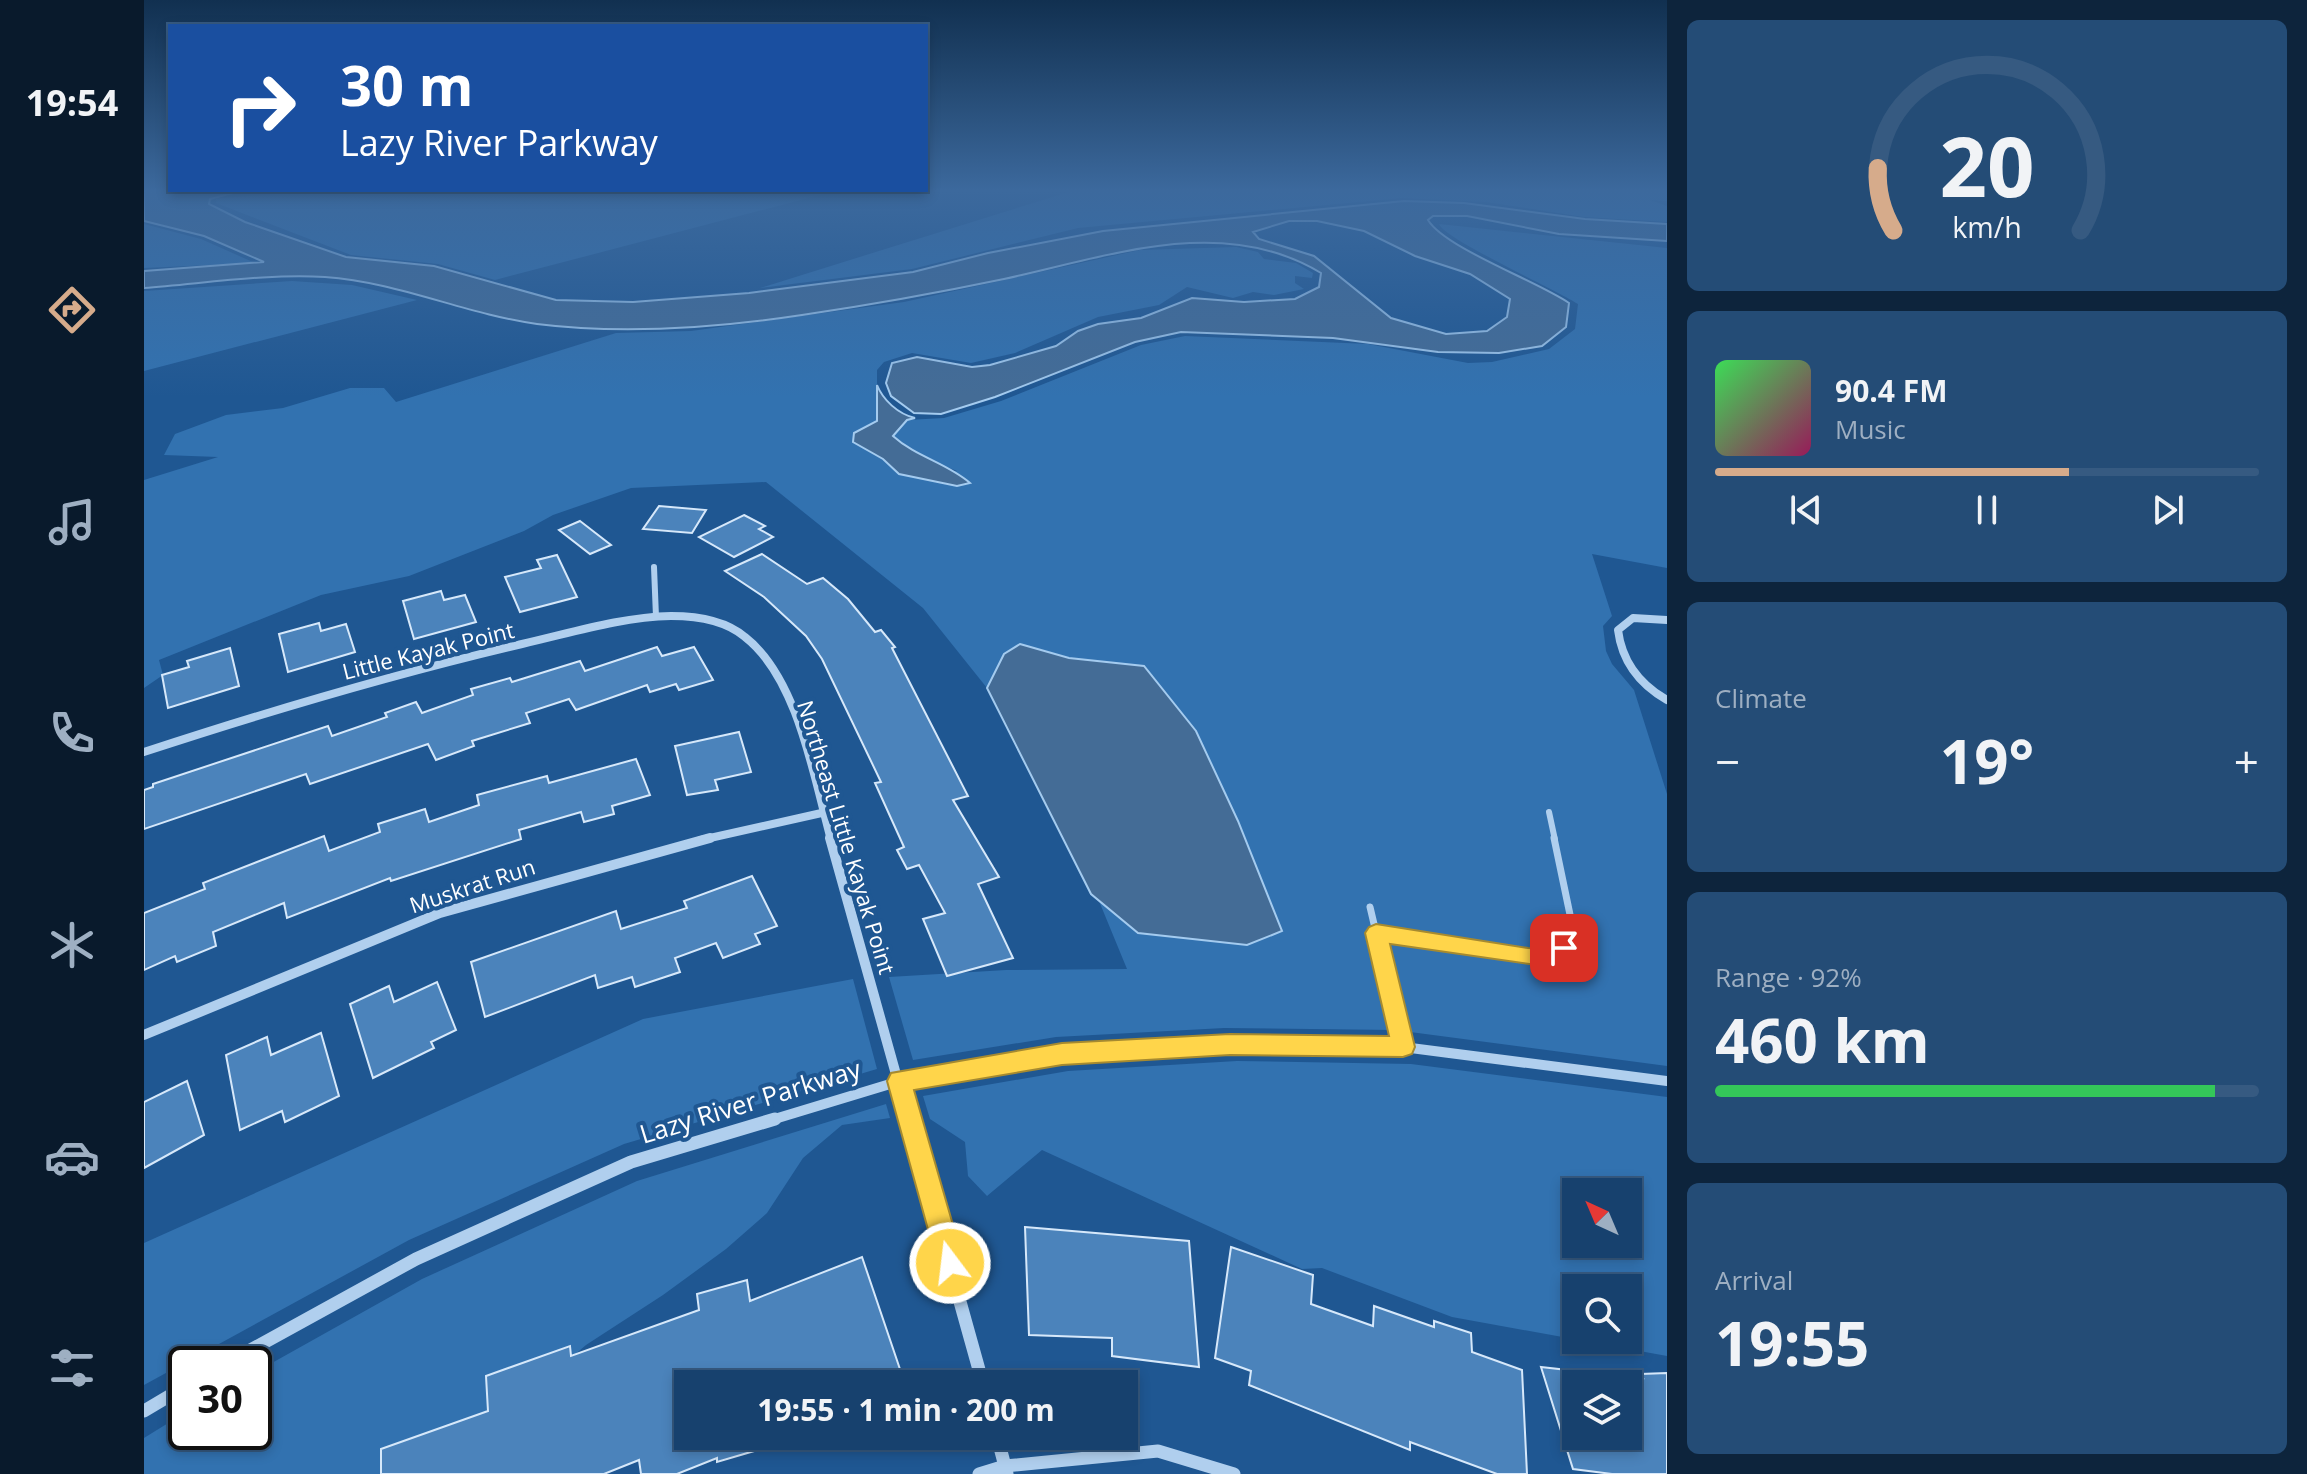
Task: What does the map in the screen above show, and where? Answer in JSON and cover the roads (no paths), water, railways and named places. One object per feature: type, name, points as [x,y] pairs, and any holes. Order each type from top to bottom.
[{"type":"street","points":[[654,567],[656,618]]},
{"type":"street","name":"Little Kayak Point","points":[[144,752],[253,716],[463,657],[656,618],[690,617],[727,625]]},
{"type":"street","points":[[1667,620],[1633,618],[1618,630],[1625,660],[1643,685],[1667,700]]},
{"type":"street","name":"Northeast Little Kayak Point","points":[[727,625],[749,637],[763,652],[798,722],[826,812],[979,1370]]},
{"type":"street","name":"Muskrat Run","points":[[144,1035],[243,991],[440,913],[660,849],[826,812]]},
{"type":"street","name":"Lazy River Parkway","points":[[258,1346],[416,1259],[631,1162],[900,1081],[1062,1054],[1230,1044],[1403,1047],[1667,1081]]},
{"type":"street","points":[[144,1411],[168,1397]]},
{"type":"street","points":[[1001,1450],[1006,1470]]},
{"type":"street","points":[[979,1474],[1158,1451],[1234,1474]]},
{"type":"lane","points":[[1376,933],[1551,958],[1564,948],[1573,929],[1549,812]]},
{"type":"lane","points":[[1370,907],[1403,1047]]}]
